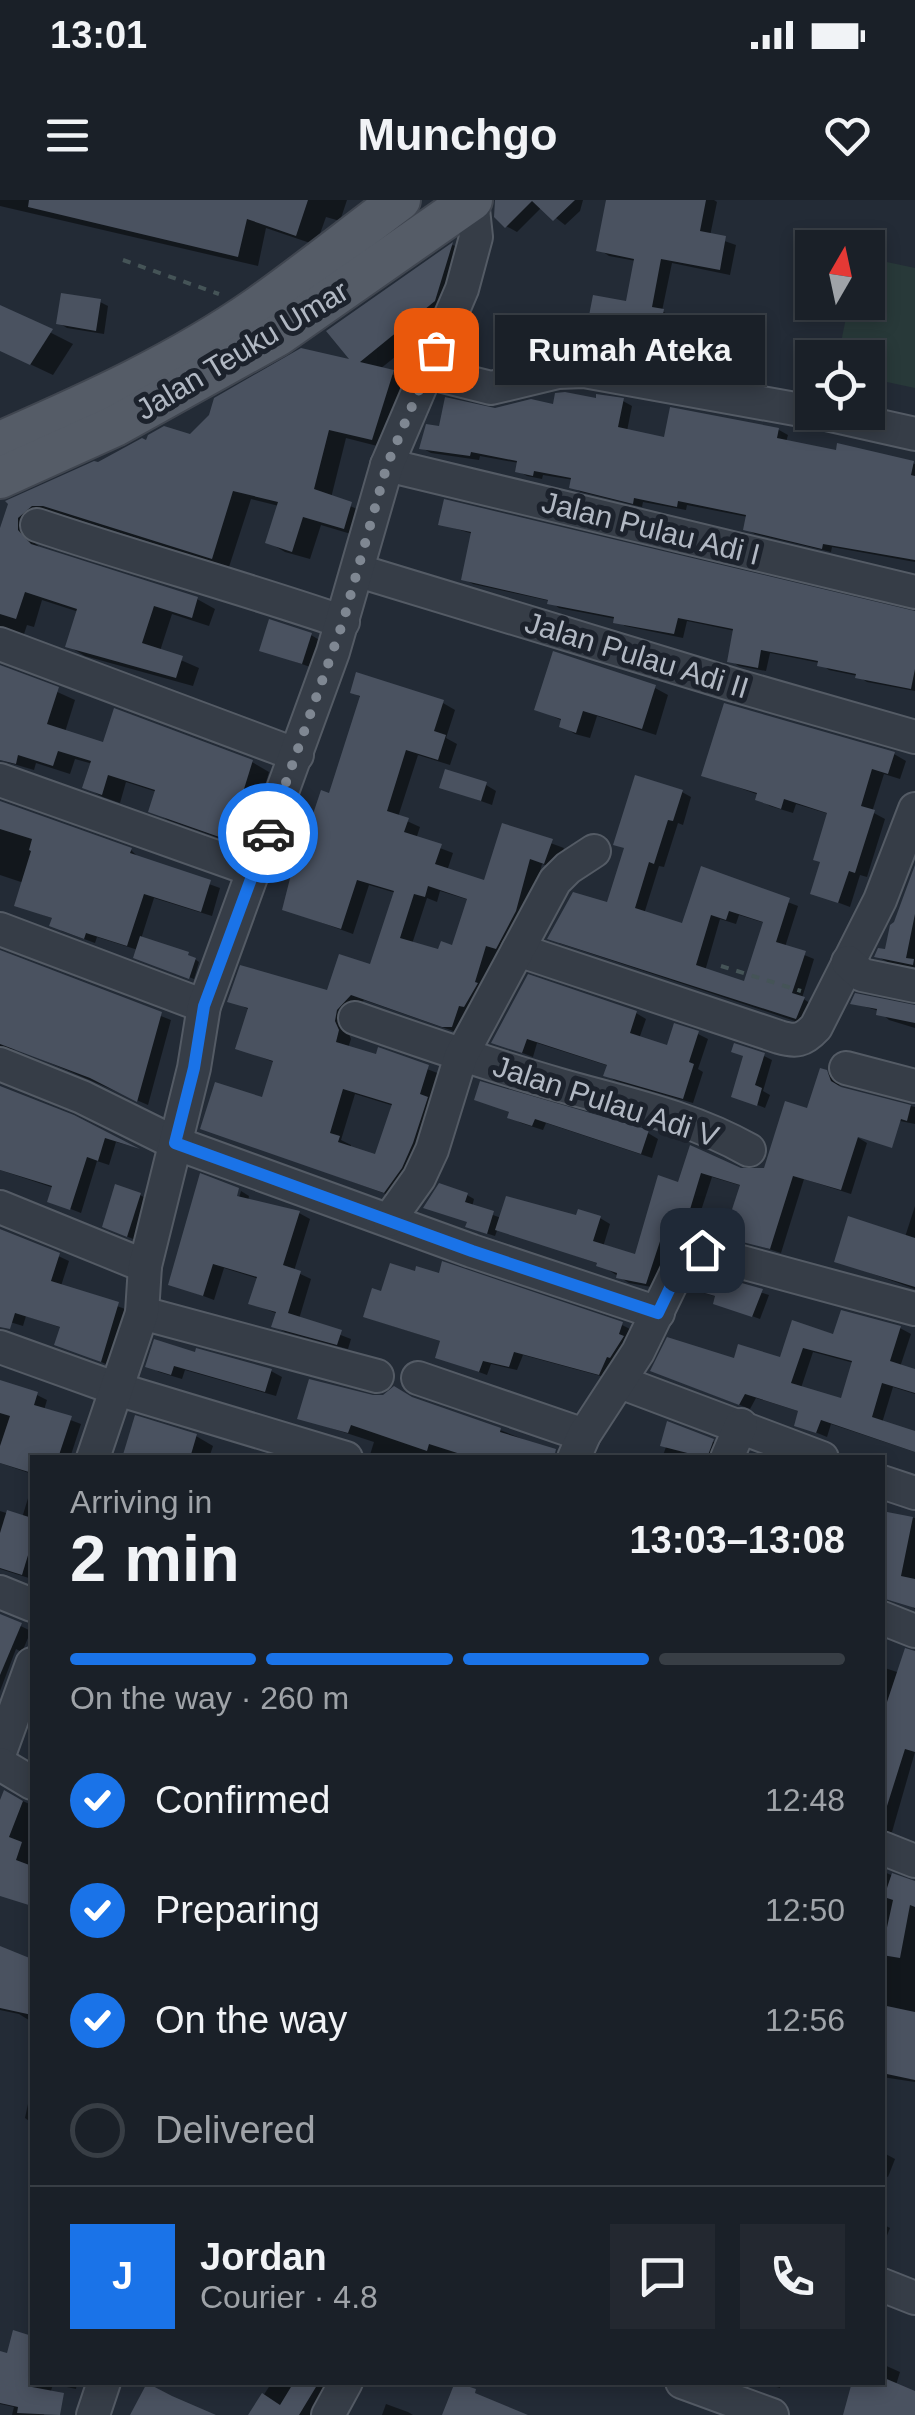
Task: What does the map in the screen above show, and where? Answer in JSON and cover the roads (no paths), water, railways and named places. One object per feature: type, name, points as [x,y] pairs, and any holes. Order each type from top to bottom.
[{"type":"main road","name":"Jalan Teuku Umar","points":[[0,442],[98,400],[168,362],[256,308],[400,200]]},
{"type":"main road","name":"Jalan Teuku Umar","points":[[0,478],[116,426],[277,336],[472,200]]},
{"type":"street","points":[[94,1455],[142,1313],[145,1266],[194,1068],[204,1006],[343,622],[387,465],[462,289],[476,237],[472,200]]},
{"type":"street","points":[[427,372],[491,388],[584,370],[795,408]]},
{"type":"street","points":[[885,427],[915,434]]},
{"type":"street","name":"Jalan Pulau Adi I","points":[[387,465],[915,592]]},
{"type":"street","points":[[37,525],[156,566],[262,594],[343,622]]},
{"type":"street","name":"Jalan Pulau Adi II","points":[[359,571],[915,736]]},
{"type":"street","points":[[0,644],[297,755]]},
{"type":"street","points":[[0,780],[253,870]]},
{"type":"street","points":[[518,950],[795,1042],[806,1038],[816,1027],[880,900],[915,809]]},
{"type":"street","name":"Jalan Pulau Adi V","points":[[389,1220],[419,1178],[432,1150],[461,1056],[555,881],[594,850]]},
{"type":"street","points":[[0,930],[204,1006]]},
{"type":"street","points":[[848,962],[862,975],[915,986]]},
{"type":"street","name":"Jalan Pulau Adi V","points":[[354,1018],[461,1056],[676,1119],[748,1150]]},
{"type":"street","points":[[0,1064],[82,1096],[175,1143],[658,1313]]},
{"type":"street","points":[[846,1068],[915,1086]]},
{"type":"street","points":[[0,1208],[145,1266]]},
{"type":"street","points":[[418,1378],[579,1446],[620,1382],[684,1259],[697,1249],[915,1308]]},
{"type":"street","points":[[142,1313],[376,1376]]},
{"type":"street","points":[[0,1347],[117,1389],[336,1455]]},
{"type":"street","points":[[620,1382],[815,1455]]},
{"type":"street","points":[[728,1455],[742,1425]]},
{"type":"street","points":[[885,1483],[915,1493]]},
{"type":"street","points":[[0,1592],[30,1604]]},
{"type":"street","points":[[885,1619],[915,1631]]},
{"type":"street","points":[[0,1752],[7,1715],[30,1668]]},
{"type":"street","points":[[0,1764],[30,1781]]},
{"type":"street","points":[[885,1849],[915,1861]]},
{"type":"street","points":[[885,2286],[915,2298]]},
{"type":"street","points":[[93,2415],[103,2385]]},
{"type":"street","points":[[328,2415],[344,2385]]},
{"type":"street","points":[[690,2385],[772,2415]]},
{"type":"place","name":"Rumah Ateka","points":[[436,350]]}]
